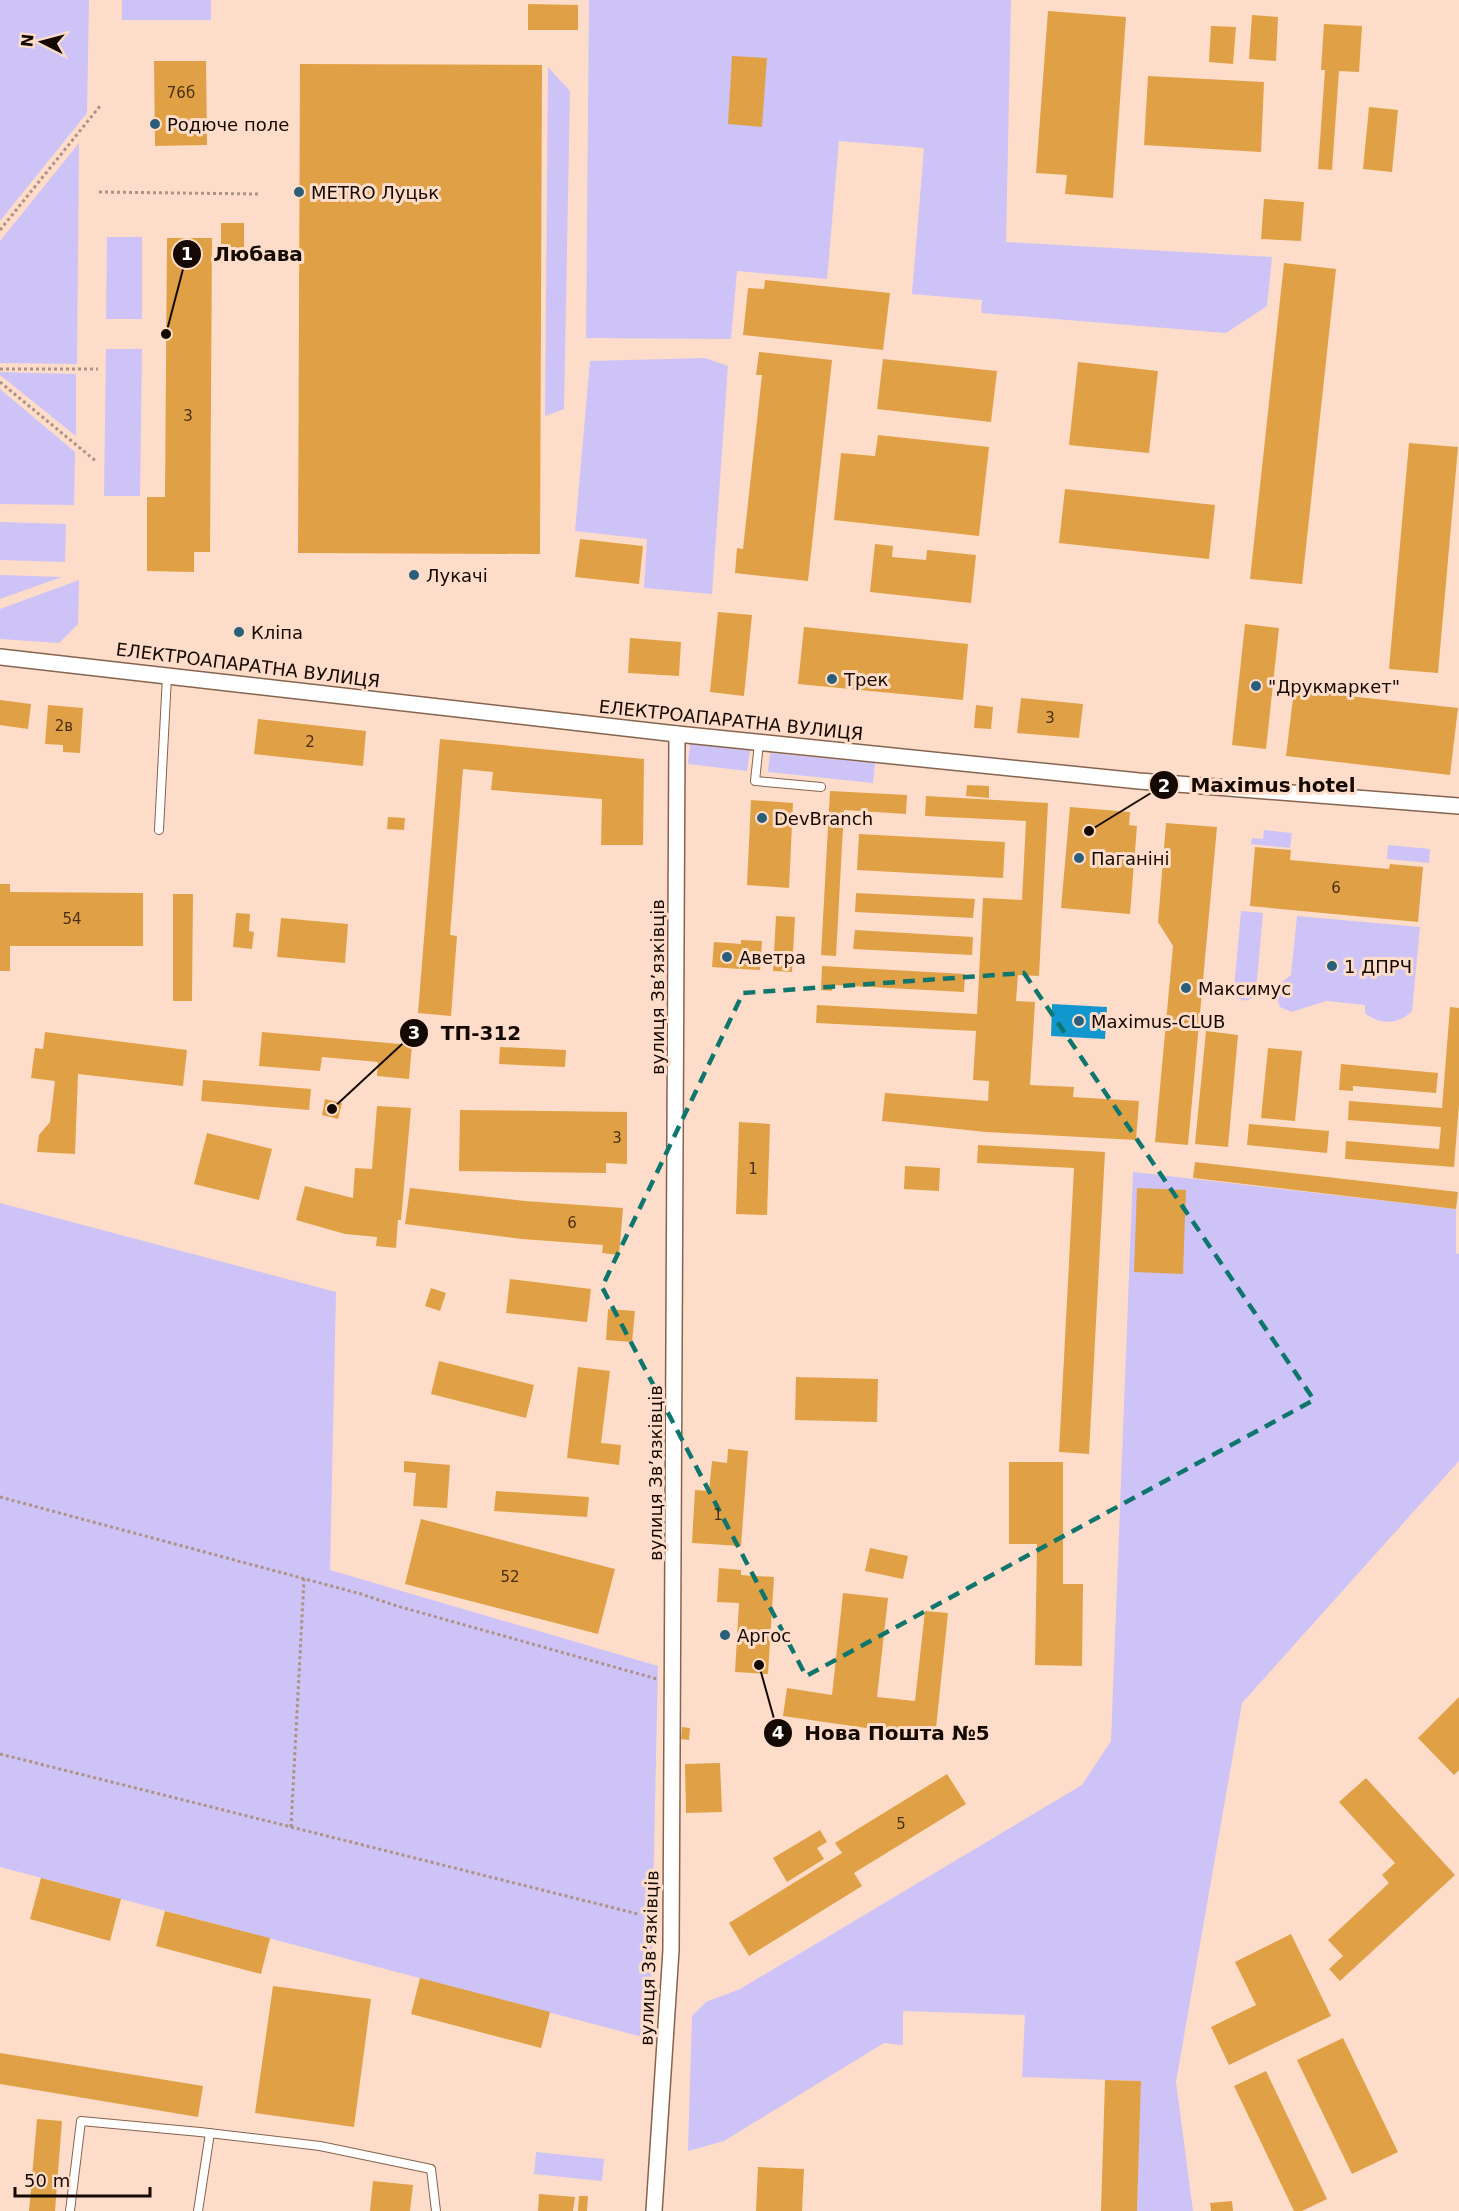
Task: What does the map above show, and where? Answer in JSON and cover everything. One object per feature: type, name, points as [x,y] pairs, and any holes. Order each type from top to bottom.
[{"type":"street","name":"ЕЛЕКТРОАПАРАТНА ВУЛИЦЯ","points":[[0,657],[759,743],[1139,781],[1459,806]]},
{"type":"street","name":"вулиця Звʼязківців","points":[[654,2211],[671,1950],[677,734]]},
{"type":"lane","points":[[159,830],[167,676]]},
{"type":"lane","points":[[759,743],[755,781],[821,787]]},
{"type":"lane","points":[[70,2211],[81,2121],[320,2146],[431,2169],[436,2211]]},
{"type":"lane","points":[[198,2211],[210,2133]]},
{"type":"path","points":[[0,230],[100,106]]},
{"type":"path","points":[[99,192],[258,194]]},
{"type":"path","points":[[0,369],[98,369]]},
{"type":"path","points":[[0,382],[97,462]]},
{"type":"path","points":[[0,1497],[673,1683]]},
{"type":"path","points":[[291,1827],[303,1579]]},
{"type":"path","points":[[0,1754],[638,1914]]},
{"type":"highlighted area","points":[[1024,973],[1314,1400],[806,1676],[602,1287],[743,993]]},
{"type":"shaded area","points":[[0,0],[89,0],[87,113],[0,221]]},
{"type":"shaded area","points":[[122,0],[211,0],[211,20],[122,20]]},
{"type":"shaded area","points":[[589,0],[1011,0],[1006,242],[1272,257],[1267,306],[1226,333],[981,313],[982,300],[912,294],[924,148],[839,141],[827,279],[737,271],[731,339],[586,338]]},
{"type":"shaded area","points":[[548,67],[570,91],[564,409],[545,416]]},
{"type":"shaded area","points":[[79,143],[77,364],[0,363],[0,241]]},
{"type":"shaded area","points":[[107,237],[142,237],[142,319],[106,319]]},
{"type":"shaded area","points":[[106,349],[142,349],[140,496],[104,496]]},
{"type":"shaded area","points":[[705,358],[728,366],[712,594],[644,588],[647,539],[575,531],[590,361]]},
{"type":"shaded area","points":[[0,372],[76,374],[76,436],[0,375]]},
{"type":"shaded area","points":[[0,389],[75,452],[74,505],[0,504]]},
{"type":"shaded area","points":[[0,522],[66,524],[65,562],[0,560]]},
{"type":"shaded area","points":[[0,575],[62,577],[0,599]]},
{"type":"shaded area","points":[[79,580],[78,624],[59,643],[0,639],[0,609]]},
{"type":"shaded area","points":[[690,744],[750,750],[747,771],[688,764]]},
{"type":"shaded area","points":[[770,753],[875,763],[873,783],[768,772]]},
{"type":"shaded area","points":[[1264,830],[1292,833],[1290,848],[1251,844],[1252,838],[1263,839]]},
{"type":"shaded area","points":[[1388,845],[1430,849],[1429,863],[1387,859]]},
{"type":"shaded area","points":[[1241,911],[1263,913],[1256,991],[1251,998],[1246,1000],[1237,998],[1234,989]]},
{"type":"shaded area","points":[[1297,916],[1420,927],[1412,1011],[1401,1019],[1389,1022],[1376,1020],[1365,1013],[1365,1005],[1326,1001],[1292,1012],[1280,1007],[1276,995],[1281,983],[1291,975]]},
{"type":"shaded area","points":[[1133,1172],[1456,1209],[1456,1253],[1459,1254],[1459,1461],[1242,1703],[1176,2082],[1193,2211],[1137,2211],[1141,2081],[1022,2077],[1025,2015],[903,2011],[903,2045],[884,2043],[724,2141],[688,2151],[692,2016],[706,2002],[740,1989],[1082,1785],[1111,1741]]},
{"type":"shaded area","points":[[0,1203],[336,1292],[330,1570],[658,1666],[650,2039],[0,1867]]},
{"type":"shaded area","points":[[536,2152],[604,2159],[602,2181],[534,2174]]},
{"type":"water","name":"Maximus-CLUB","points":[[1052,1004],[1107,1007],[1105,1039],[1051,1036]]},
{"type":"building","points":[[528,4],[578,5],[578,30],[528,30]]},
{"type":"building","points":[[1048,11],[1126,17],[1113,198],[1065,194],[1067,175],[1036,173]]},
{"type":"building","points":[[1252,15],[1278,17],[1276,61],[1249,59]]},
{"type":"building","points":[[1324,24],[1362,26],[1359,72],[1339,71],[1332,170],[1318,169],[1325,70],[1321,70]]},
{"type":"building","points":[[1211,26],[1236,27],[1233,64],[1209,62]]},
{"type":"building","points":[[732,56],[767,58],[762,127],[728,124]]},
{"type":"building","points":[[154,61],[206,61],[207,145],[155,146]]},
{"type":"building","points":[[300,64],[542,65],[540,554],[298,553]]},
{"type":"building","points":[[1148,76],[1264,82],[1261,152],[1144,145]]},
{"type":"building","points":[[1369,107],[1398,110],[1392,172],[1363,169]]},
{"type":"building","points":[[1264,199],[1304,202],[1301,241],[1261,239]]},
{"type":"building","points":[[221,223],[244,223],[244,263],[221,263]]},
{"type":"building","points":[[167,238],[212,238],[210,552],[194,552],[194,572],[147,571],[147,497],[165,497]]},
{"type":"building","points":[[1284,263],[1336,269],[1302,584],[1250,579]]},
{"type":"building","points":[[765,280],[890,293],[883,350],[743,335],[748,288],[764,289]]},
{"type":"building","points":[[759,352],[832,360],[808,581],[735,573],[737,548],[743,549],[762,375],[756,375]]},
{"type":"building","points":[[883,359],[997,371],[991,422],[877,409]]},
{"type":"building","points":[[1078,362],[1158,371],[1149,453],[1069,445]]},
{"type":"building","points":[[878,435],[989,447],[979,536],[834,520],[841,453],[875,456]]},
{"type":"building","points":[[1409,443],[1458,447],[1438,673],[1389,669]]},
{"type":"building","points":[[1065,489],[1215,505],[1209,559],[1059,543]]},
{"type":"building","points":[[580,539],[643,546],[639,584],[575,577]]},
{"type":"building","points":[[875,544],[893,546],[892,557],[926,560],[927,550],[976,555],[971,603],[870,592]]},
{"type":"building","points":[[718,612],[752,615],[744,696],[710,692]]},
{"type":"building","name":"\"Друкмаркет\"","points":[[1245,624],[1279,628],[1266,749],[1232,745]]},
{"type":"building","points":[[804,627],[968,644],[963,700],[798,684]]},
{"type":"building","points":[[630,638],[681,642],[679,676],[628,673]]},
{"type":"building","points":[[1294,690],[1458,708],[1450,775],[1286,756]]},
{"type":"building","points":[[1021,698],[1083,704],[1079,738],[1017,733]]},
{"type":"building","points":[[0,700],[31,704],[28,729],[0,725]]},
{"type":"building","points":[[48,705],[83,708],[80,753],[63,752],[63,745],[45,744]]},
{"type":"building","points":[[976,705],[993,707],[991,729],[974,728]]},
{"type":"building","points":[[258,719],[366,731],[363,766],[254,754]]},
{"type":"building","points":[[440,739],[644,759],[643,845],[601,845],[602,799],[491,790],[493,772],[463,769],[450,935],[457,936],[451,1016],[418,1013]]},
{"type":"building","points":[[967,785],[989,786],[989,798],[966,796]]},
{"type":"building","points":[[830,791],[907,795],[906,814],[844,810],[836,956],[821,955]]},
{"type":"building","points":[[926,796],[1048,803],[1039,976],[1018,975],[1016,1001],[1035,1002],[1030,1085],[1074,1087],[1073,1097],[1139,1101],[1136,1140],[986,1132],[882,1121],[885,1093],[988,1101],[989,1081],[973,1080],[976,1031],[816,1023],[817,1005],[977,1014],[983,898],[1022,900],[1026,821],[925,816]]},
{"type":"building","points":[[751,800],[793,803],[789,888],[747,885]]},
{"type":"building","points":[[1070,807],[1130,812],[1129,825],[1137,826],[1130,914],[1061,908]]},
{"type":"building","points":[[388,817],[405,818],[404,830],[387,829]]},
{"type":"building","name":"Максимус","points":[[1166,823],[1217,827],[1188,1145],[1155,1142],[1173,946],[1158,922]]},
{"type":"building","points":[[859,834],[1005,842],[1003,878],[857,870]]},
{"type":"building","points":[[1255,847],[1291,850],[1290,860],[1389,869],[1390,864],[1423,867],[1418,922],[1250,906]]},
{"type":"building","points":[[0,884],[10,884],[10,892],[143,893],[143,946],[10,946],[10,971],[0,971]]},
{"type":"building","points":[[856,893],[975,899],[973,918],[855,912]]},
{"type":"building","points":[[173,894],[193,894],[192,1001],[173,1001]]},
{"type":"building","points":[[236,913],[250,914],[249,931],[254,932],[252,949],[233,947]]},
{"type":"building","points":[[776,916],[795,917],[792,972],[773,971]]},
{"type":"building","points":[[281,918],[348,924],[345,963],[277,957]]},
{"type":"building","points":[[855,930],[973,937],[972,955],[853,949]]},
{"type":"building","points":[[741,940],[762,941],[760,970],[740,969],[740,962],[739,969],[712,967],[714,942],[741,944]]},
{"type":"building","points":[[822,966],[965,974],[964,992],[832,985],[832,991],[821,990]]},
{"type":"building","points":[[1450,1007],[1459,1008],[1459,1104],[1454,1167],[1345,1159],[1346,1141],[1439,1149],[1441,1127],[1348,1120],[1349,1101],[1442,1108]]},
{"type":"building","points":[[1206,1031],[1238,1035],[1228,1147],[1195,1144]]},
{"type":"building","points":[[45,1032],[187,1050],[183,1086],[78,1074],[75,1154],[37,1152],[39,1135],[50,1122],[55,1081],[31,1078],[35,1048],[43,1049]]},
{"type":"building","points":[[262,1032],[412,1045],[409,1079],[377,1076],[378,1062],[322,1057],[320,1071],[259,1066]]},
{"type":"building","points":[[500,1047],[566,1050],[565,1067],[499,1064]]},
{"type":"building","points":[[1268,1048],[1302,1051],[1295,1121],[1261,1118]]},
{"type":"building","points":[[1341,1064],[1438,1073],[1436,1093],[1353,1086],[1353,1091],[1339,1090]]},
{"type":"building","points":[[203,1080],[311,1089],[309,1110],[201,1101]]},
{"type":"building","points":[[325,1099],[342,1103],[338,1119],[322,1115]]},
{"type":"building","points":[[377,1106],[411,1108],[401,1220],[398,1220],[396,1248],[376,1246],[377,1237],[345,1234],[296,1220],[305,1186],[353,1198],[355,1168],[372,1169]]},
{"type":"building","points":[[460,1110],[627,1112],[627,1164],[606,1163],[606,1173],[459,1171]]},
{"type":"building","points":[[739,1122],[770,1124],[767,1215],[736,1214]]},
{"type":"building","points":[[1249,1124],[1329,1131],[1327,1153],[1247,1145]]},
{"type":"building","points":[[207,1133],[272,1149],[259,1200],[194,1184]]},
{"type":"building","points":[[978,1145],[1105,1152],[1089,1454],[1059,1452],[1074,1168],[977,1163]]},
{"type":"building","points":[[1195,1162],[1458,1192],[1456,1209],[1193,1178]]},
{"type":"building","points":[[905,1166],[940,1168],[939,1191],[904,1189]]},
{"type":"building","points":[[410,1188],[525,1201],[623,1208],[619,1255],[602,1253],[603,1245],[522,1239],[405,1224]]},
{"type":"building","points":[[1137,1188],[1186,1190],[1183,1274],[1134,1272]]},
{"type":"building","points":[[510,1279],[591,1289],[587,1322],[506,1313]]},
{"type":"building","points":[[431,1288],[446,1293],[440,1311],[425,1306]]},
{"type":"building","points":[[608,1309],[635,1311],[632,1342],[606,1340]]},
{"type":"building","points":[[439,1361],[534,1385],[526,1418],[431,1394]]},
{"type":"building","points":[[578,1367],[610,1371],[601,1443],[621,1445],[619,1465],[567,1458]]},
{"type":"building","points":[[796,1377],[878,1379],[877,1422],[795,1420]]},
{"type":"building","points":[[728,1449],[748,1451],[741,1546],[692,1543],[695,1490],[709,1491],[712,1461],[727,1463]]},
{"type":"building","points":[[404,1461],[450,1465],[447,1508],[413,1506],[416,1473],[404,1472]]},
{"type":"building","points":[[1009,1462],[1063,1462],[1063,1584],[1083,1584],[1082,1666],[1035,1665],[1037,1544],[1009,1544]]},
{"type":"building","points":[[496,1491],[589,1497],[587,1517],[494,1511]]},
{"type":"building","points":[[421,1519],[615,1569],[598,1634],[405,1584]]},
{"type":"building","points":[[870,1548],[908,1556],[903,1579],[865,1571]]},
{"type":"building","points":[[719,1568],[741,1570],[741,1575],[774,1577],[768,1674],[735,1672],[739,1603],[717,1602]]},
{"type":"building","points":[[843,1593],[888,1598],[877,1697],[915,1701],[925,1611],[948,1613],[935,1738],[783,1716],[787,1688],[832,1695]]},
{"type":"building","points":[[1459,1697],[1459,1770],[1454,1775],[1418,1738]]},
{"type":"building","points":[[682,1727],[690,1728],[689,1740],[681,1739]]},
{"type":"building","points":[[720,1763],[722,1812],[686,1813],[685,1764]]},
{"type":"building","points":[[947,1774],[966,1804],[854,1873],[862,1886],[749,1956],[729,1923],[842,1853],[835,1843]]},
{"type":"building","points":[[1366,1778],[1455,1875],[1340,1981],[1329,1969],[1343,1956],[1328,1940],[1389,1883],[1382,1875],[1395,1863],[1339,1802]]},
{"type":"building","points":[[820,1830],[827,1842],[817,1848],[824,1859],[787,1882],[773,1858]]},
{"type":"building","points":[[41,1878],[121,1899],[110,1941],[30,1919]]},
{"type":"building","points":[[165,1911],[270,1938],[261,1974],[156,1946]]},
{"type":"building","points":[[1291,1934],[1331,2016],[1229,2065],[1211,2027],[1256,2005],[1235,1962]]},
{"type":"building","points":[[420,1978],[550,2012],[541,2048],[411,2014]]},
{"type":"building","points":[[273,1986],[371,1999],[354,2127],[255,2113]]},
{"type":"building","points":[[1343,2038],[1398,2152],[1352,2174],[1297,2060]]},
{"type":"building","points":[[0,2053],[203,2086],[198,2117],[0,2084]]},
{"type":"building","points":[[1266,2071],[1327,2199],[1302,2211],[1294,2211],[1234,2086]]},
{"type":"building","points":[[1105,2080],[1141,2081],[1137,2211],[1101,2211]]},
{"type":"building","points":[[37,2119],[62,2121],[55,2211],[29,2211]]},
{"type":"building","points":[[758,2167],[804,2169],[802,2211],[756,2211]]},
{"type":"building","points":[[373,2181],[413,2185],[410,2211],[370,2211]]},
{"type":"building","points":[[539,2194],[575,2197],[573,2211],[538,2211]]},
{"type":"building","points":[[579,2196],[588,2196],[587,2211],[578,2211]]},
{"type":"building","points":[[1232,2201],[1233,2211],[1211,2211],[1210,2203]]},
{"type":"place","name":"Родюче поле","points":[[155,124]]},
{"type":"place","name":"METRO Луцьк","points":[[299,192]]},
{"type":"place","name":"Любава","points":[[166,334]]},
{"type":"place","name":"Лукачі","points":[[414,575]]},
{"type":"place","name":"Кліпа","points":[[239,632]]},
{"type":"place","name":"Трек","points":[[832,679]]},
{"type":"place","name":"\"Друкмаркет\"","points":[[1256,686]]},
{"type":"place","name":"DevBranch","points":[[762,818]]},
{"type":"place","name":"Maximus hotel","points":[[1089,831]]},
{"type":"place","name":"Паганіні","points":[[1079,858]]},
{"type":"place","name":"Аветра","points":[[727,957]]},
{"type":"place","name":"1 ДПРЧ","points":[[1332,966]]},
{"type":"place","name":"Максимус","points":[[1186,988]]},
{"type":"place","name":"Maximus-CLUB","points":[[1079,1021]]},
{"type":"place","name":"ТП-312","points":[[332,1109]]},
{"type":"place","name":"Аргос","points":[[725,1635]]},
{"type":"place","name":"Нова Пошта №5","points":[[759,1665]]}]
